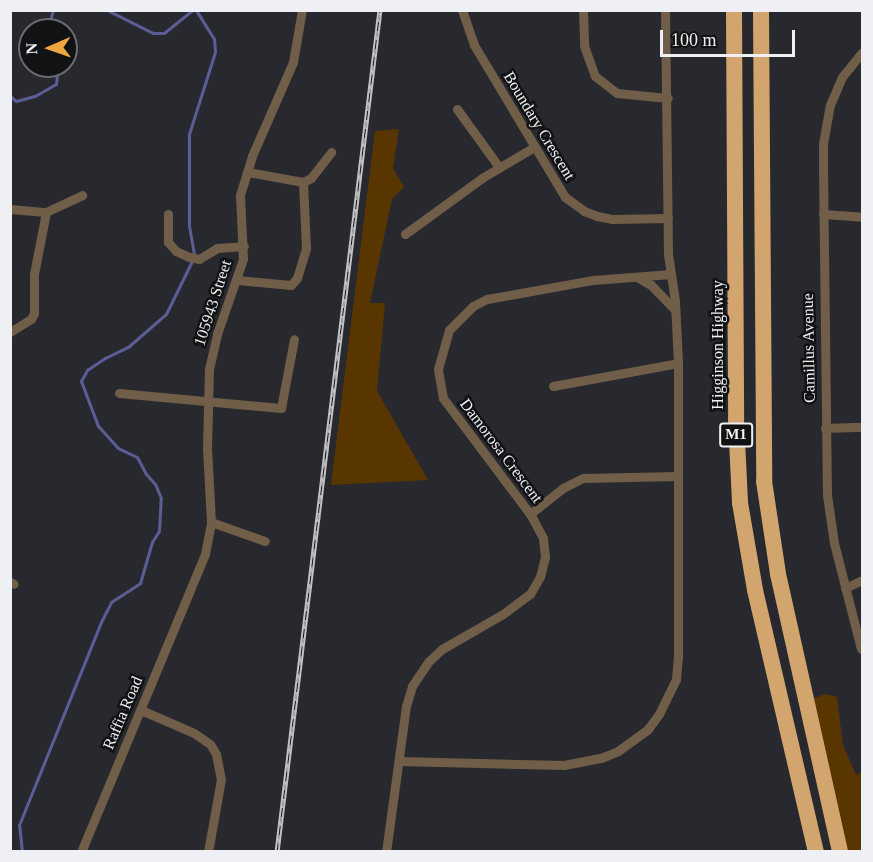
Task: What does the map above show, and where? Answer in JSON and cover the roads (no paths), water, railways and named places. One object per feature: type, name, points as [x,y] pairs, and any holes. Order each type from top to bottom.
[{"type":"highway","name":"Higginson Highway","points":[[734,10],[736,420],[740,503],[755,590],[816,852]]},
{"type":"highway","name":"M1","points":[[760,10],[764,481],[778,574],[841,852]]},
{"type":"street","name":"105943 Street","points":[[192,586],[205,554],[211,522],[207,471],[207,402],[211,357],[238,280],[244,246],[239,206],[248,172],[297,48],[302,10]]},
{"type":"street","name":"Boundary Crescent","points":[[462,10],[474,45],[561,191],[584,212],[613,219],[668,218]]},
{"type":"street","points":[[583,10],[584,46],[595,76],[610,89],[625,95],[668,98]]},
{"type":"street","points":[[399,761],[564,765],[584,762],[618,751],[648,729],[668,698],[675,679],[678,657],[678,363],[668,218],[665,10]]},
{"type":"street","name":"Camillus Avenue","points":[[861,649],[829,516],[825,428],[823,144],[830,105],[842,77],[862,52]]},
{"type":"street","points":[[457,109],[499,167]]},
{"type":"street","points":[[405,234],[499,167],[534,147]]},
{"type":"street","points":[[248,172],[303,182],[311,178],[331,152]]},
{"type":"street","points":[[238,280],[283,286],[294,283],[306,248],[303,182]]},
{"type":"street","points":[[10,209],[46,212],[82,195]]},
{"type":"street","points":[[10,332],[31,319],[34,313],[34,274],[46,212]]},
{"type":"street","points":[[168,214],[168,242],[189,257],[199,259],[217,248],[244,246]]},
{"type":"street","points":[[823,214],[862,217]]},
{"type":"street","name":"Damorosa Crescent","points":[[386,852],[406,706],[412,686],[420,672],[442,649],[522,600],[540,577],[545,557],[544,543],[530,514],[443,398],[438,369],[449,330],[473,306],[487,299],[593,280],[671,274]]},
{"type":"street","points":[[638,277],[651,285],[675,310]]},
{"type":"street","points":[[119,393],[278,408],[282,405],[294,339]]},
{"type":"street","points":[[553,386],[678,363]]},
{"type":"street","points":[[825,428],[862,427]]},
{"type":"street","points":[[530,514],[563,488],[584,478],[678,476]]},
{"type":"street","points":[[211,522],[265,541]]},
{"type":"street","points":[[845,588],[862,580]]},
{"type":"street","name":"Raffia Road","points":[[81,852],[192,586]]},
{"type":"street","points":[[141,710],[194,733],[210,744],[216,754],[221,779],[208,852]]},
{"type":"waterway","points":[[51,18],[53,10]]},
{"type":"waterway","points":[[107,10],[153,33],[164,33],[192,10]]},
{"type":"waterway","points":[[194,254],[189,225],[189,134],[215,52],[214,39],[196,10]]},
{"type":"waterway","points":[[10,96],[16,101],[35,96],[56,84],[57,78]]},
{"type":"waterway","points":[[22,852],[19,825],[102,620],[111,602],[140,583],[152,542],[159,531],[161,498],[155,484],[146,474],[137,457],[118,448],[98,426],[81,381],[87,370],[128,347],[166,314],[192,261]]},
{"type":"railway","points":[[277,852],[380,10]]}]
